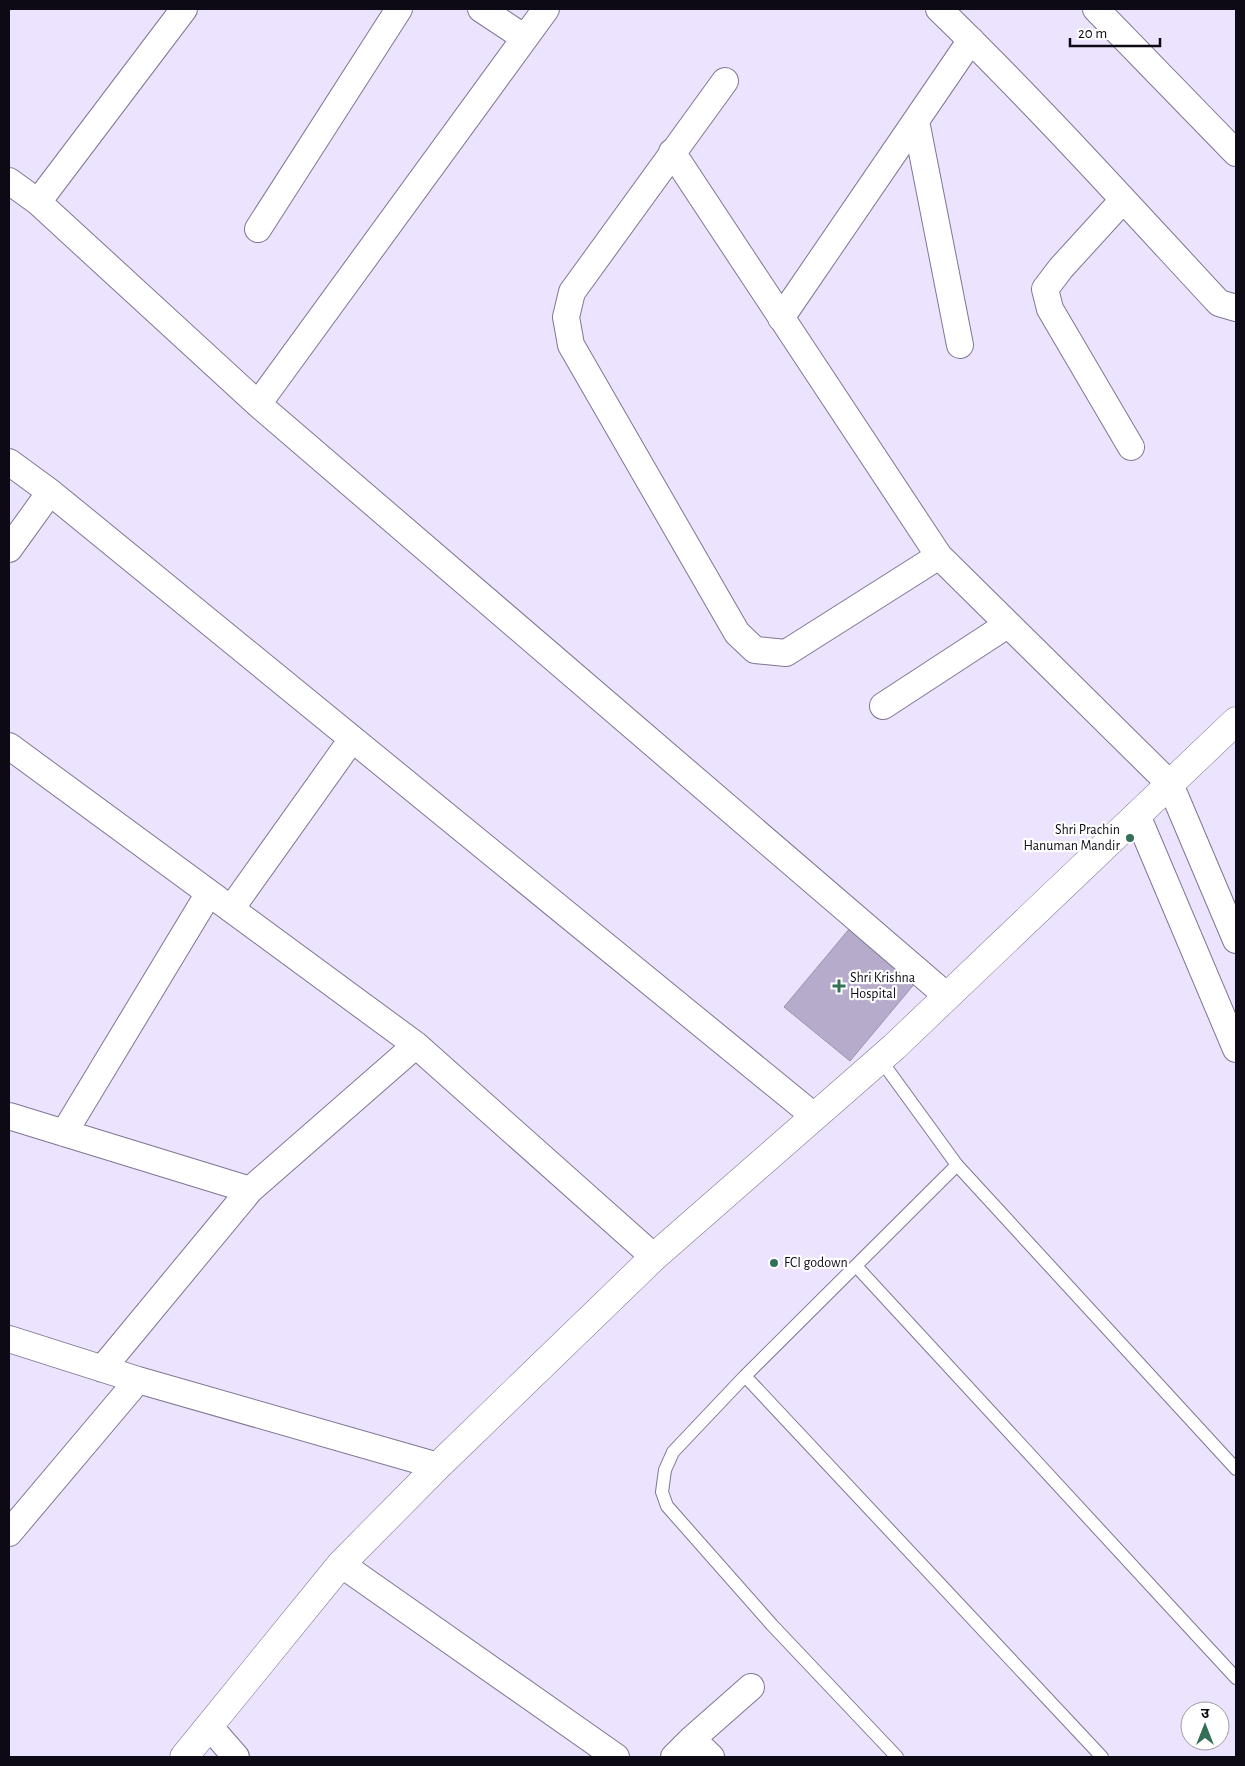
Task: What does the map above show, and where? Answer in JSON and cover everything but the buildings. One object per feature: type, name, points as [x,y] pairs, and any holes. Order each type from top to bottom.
[{"type":"street","points":[[38,202],[184,9]]},
{"type":"street","points":[[258,229],[399,9]]},
{"type":"street","points":[[481,9],[525,38]]},
{"type":"street","points":[[258,404],[546,9]]},
{"type":"street","points":[[939,9],[1124,200],[1219,303],[1236,308]]},
{"type":"street","points":[[1096,9],[1236,154]]},
{"type":"street","points":[[781,318],[971,40]]},
{"type":"street","points":[[725,81],[572,292],[566,317],[571,345],[737,633],[755,650],[786,653],[939,556]]},
{"type":"street","points":[[916,121],[960,345]]},
{"type":"street","points":[[672,152],[939,556],[1170,784],[1236,940]]},
{"type":"street","points":[[9,180],[38,202],[258,404],[947,996]]},
{"type":"street","points":[[1124,200],[1061,268],[1046,289],[1050,309],[1131,447]]},
{"type":"street","points":[[9,462],[50,492],[814,1116]]},
{"type":"street","points":[[9,549],[50,492]]},
{"type":"street","points":[[883,706],[1007,624]]},
{"type":"street","points":[[184,1757],[341,1564],[438,1466],[654,1257],[880,1059],[1236,721]]},
{"type":"street","points":[[231,909],[352,739]]},
{"type":"street","points":[[9,746],[416,1045],[654,1257]]},
{"type":"street","points":[[1137,815],[1236,1049]]},
{"type":"street","points":[[64,1133],[209,893]]},
{"type":"street","points":[[102,1369],[250,1190],[416,1045]]},
{"type":"street","points":[[9,1116],[250,1190]]},
{"type":"street","points":[[9,1339],[138,1380],[438,1466]]},
{"type":"street","points":[[9,1533],[138,1380]]},
{"type":"street","points":[[341,1564],[616,1757]]},
{"type":"street","points":[[683,1748],[751,1687]]},
{"type":"street","points":[[209,1726],[236,1757]]},
{"type":"street","points":[[683,1748],[711,1757]]},
{"type":"lane","points":[[880,1059],[957,1166],[1236,1469]]},
{"type":"lane","points":[[897,1757],[772,1625],[667,1506],[662,1492],[666,1470],[673,1452],[745,1376],[957,1166]]},
{"type":"lane","points":[[856,1266],[1236,1678]]},
{"type":"lane","points":[[745,1376],[1102,1757]]},
{"type":"place","name":"Shri Prachin Hanuman Mandir","points":[[1130,838]]},
{"type":"place","name":"Shri Krishna Hospital","points":[[839,986]]},
{"type":"place","name":"FCI godown","points":[[774,1263]]}]
